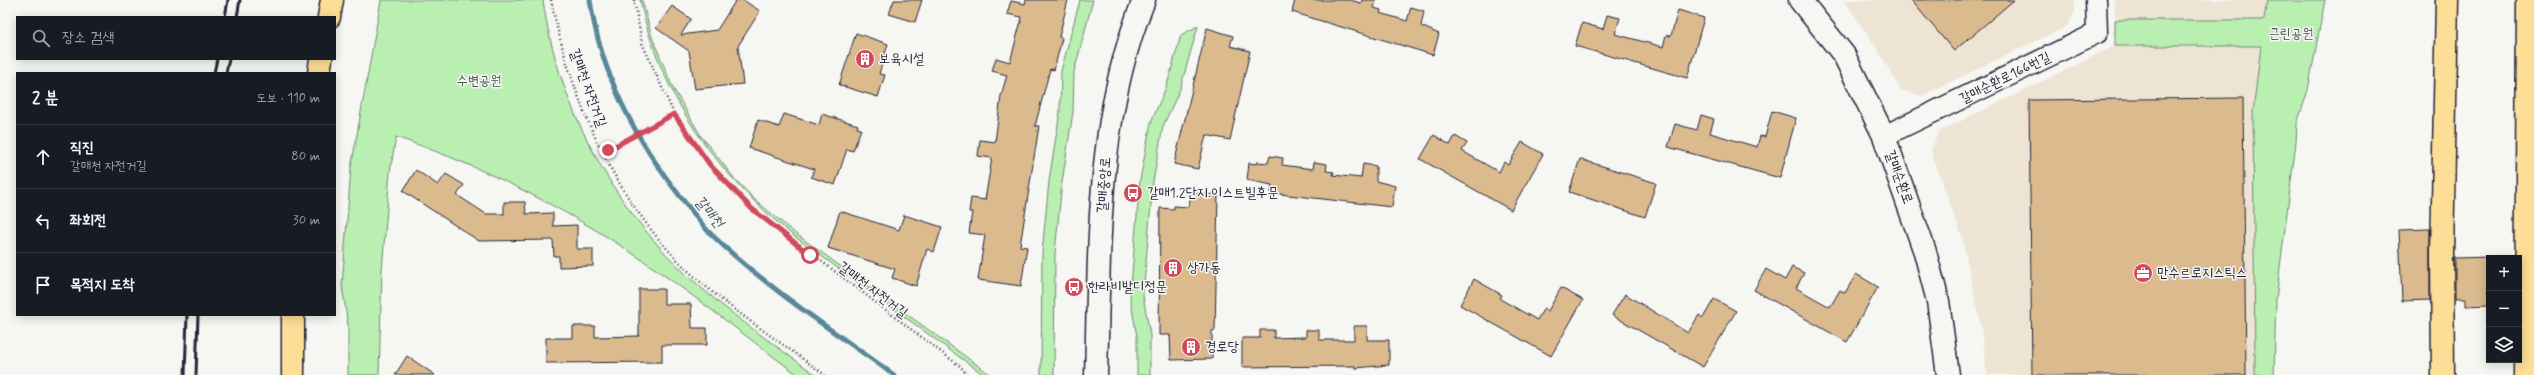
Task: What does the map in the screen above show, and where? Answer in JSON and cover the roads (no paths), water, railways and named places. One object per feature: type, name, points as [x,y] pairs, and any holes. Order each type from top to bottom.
[{"type":"main road","points":[[329,16],[332,0]]},
{"type":"main road","points":[[2443,375],[2442,254],[2447,0]]},
{"type":"main road","points":[[2526,375],[2528,0]]},
{"type":"main road","points":[[319,72],[322,60]]},
{"type":"main road","points":[[293,316],[293,375]]},
{"type":"street","name":"갈매중앙로","points":[[1096,375],[1103,194],[1108,133],[1118,77],[1144,0]]},
{"type":"street","name":"갈매순환로","points":[[1800,0],[1844,55],[1884,136],[1925,252],[1938,301],[1948,375]]},
{"type":"street","name":"갈매순환로166번길","points":[[1884,136],[2097,33],[2096,0]]},
{"type":"waterway","name":"갈매천","points":[[590,0],[595,28],[603,56],[625,109],[653,159],[702,225],[733,254],[777,291],[894,375]]},
{"type":"railway","points":[[225,16],[228,0]]},
{"type":"railway","points":[[237,16],[240,0]]},
{"type":"railway","points":[[214,72],[217,60]]},
{"type":"railway","points":[[226,72],[229,60]]},
{"type":"railway","points":[[185,375],[187,316]]},
{"type":"railway","points":[[196,375],[198,316]]},
{"type":"place","name":"보육시설","points":[[865,59]]},
{"type":"place","name":"갈매1.2단지.이스트빌후문","points":[[1133,193]]},
{"type":"place","name":"상가동","points":[[1173,268]]},
{"type":"place","name":"만수르로지스틱스","points":[[2143,273]]},
{"type":"place","name":"한라비발디정문","points":[[1074,287]]},
{"type":"place","name":"경로당","points":[[1191,347]]},
{"type":"park label","name":"근린공원","points":[[2291,34]]},
{"type":"park label","name":"수변공원","points":[[479,81]]}]
